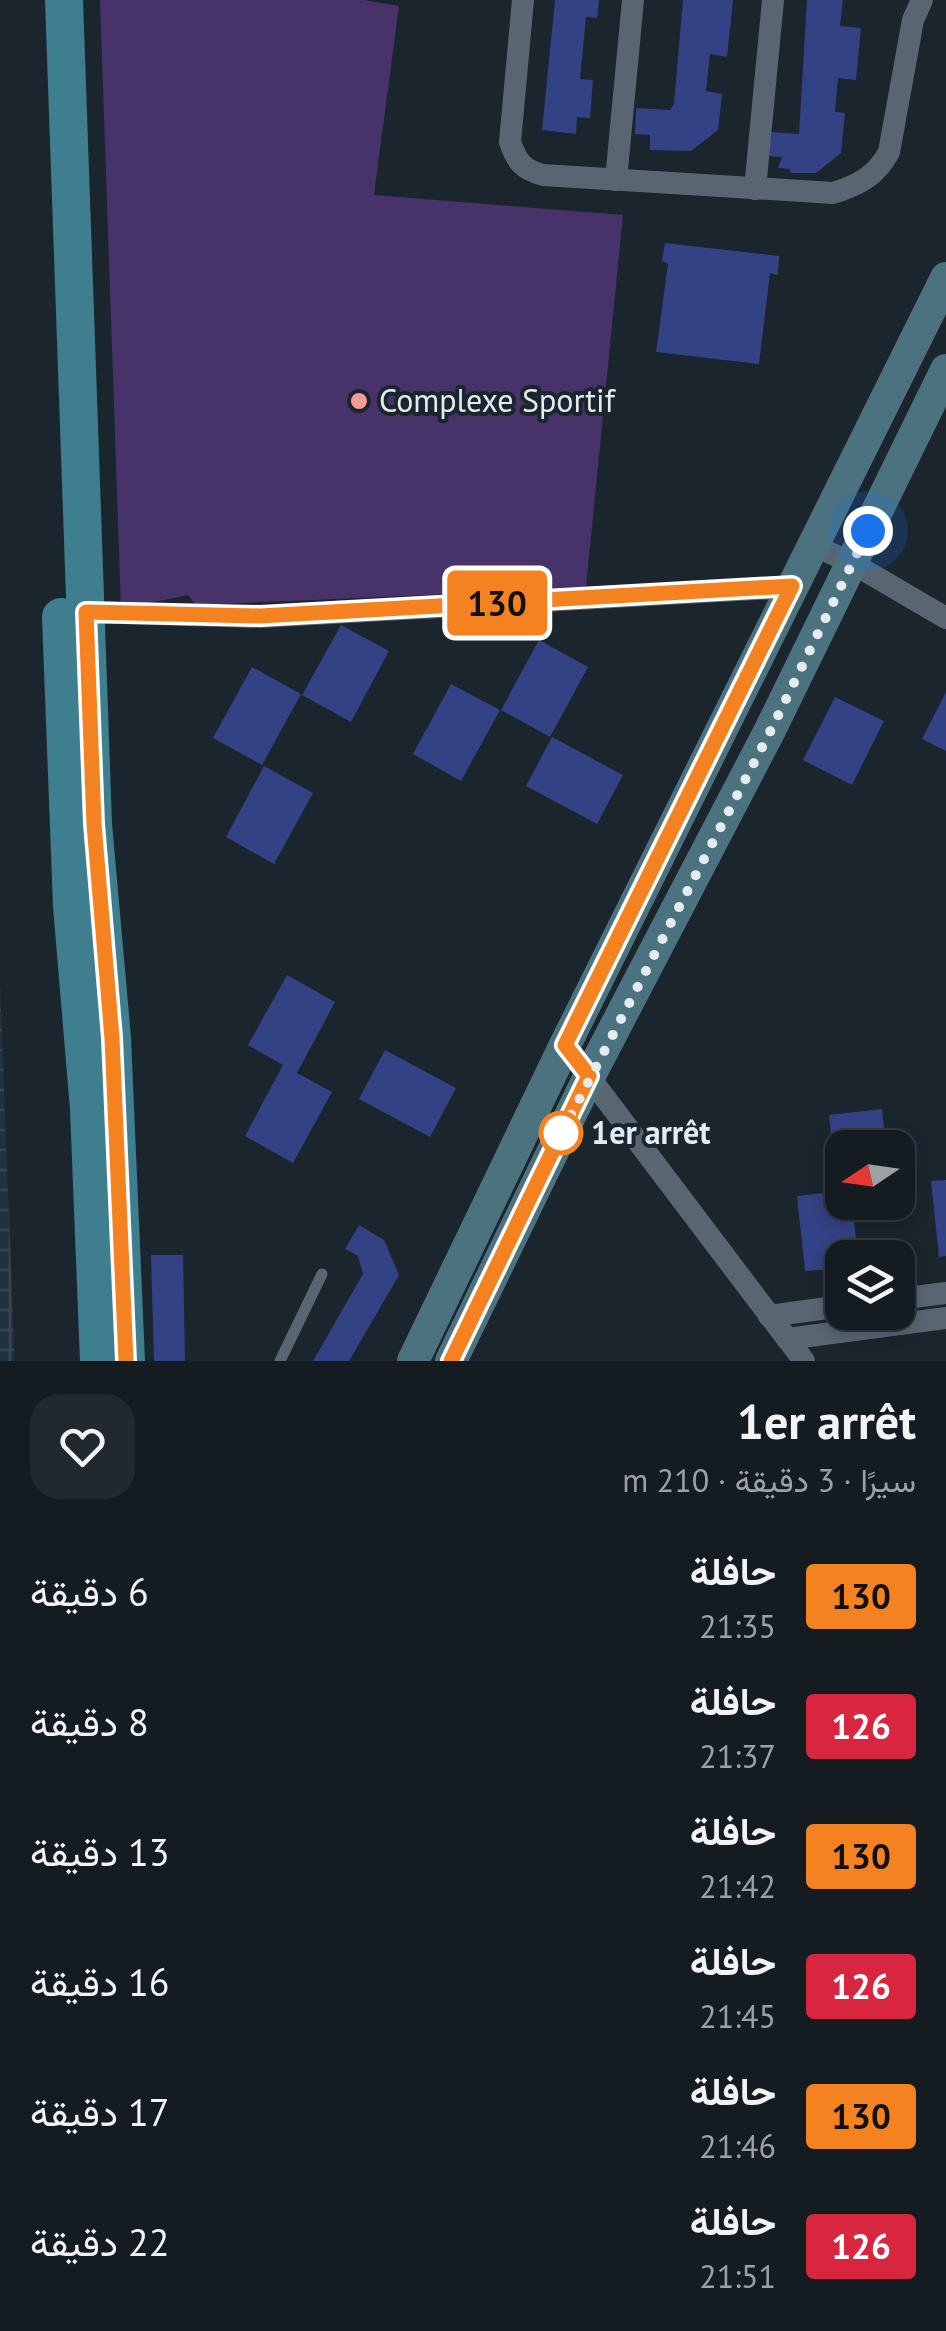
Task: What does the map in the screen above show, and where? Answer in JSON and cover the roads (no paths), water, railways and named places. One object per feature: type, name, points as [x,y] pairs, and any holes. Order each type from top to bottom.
[{"type":"main road","points":[[40,0],[55,334],[63,715],[72,906],[89,1109],[100,1361]]},
{"type":"main road","points":[[64,0],[94,824],[112,1038],[126,1361]]},
{"type":"street","points":[[523,0],[510,142],[516,160],[525,170],[543,176],[833,193],[856,186],[879,170],[889,152],[913,20],[922,0]]},
{"type":"street","points":[[616,180],[633,0]]},
{"type":"street","points":[[755,190],[772,0]]},
{"type":"street","points":[[413,1361],[565,1045],[946,278]]},
{"type":"street","points":[[451,1361],[589,1076],[770,732],[946,370]]},
{"type":"street","points":[[813,545],[946,618]]},
{"type":"street","points":[[86,612],[260,616],[792,586]]},
{"type":"street","points":[[565,1045],[804,1361]]},
{"type":"street","points":[[915,1298],[946,1293]]},
{"type":"street","points":[[769,1316],[825,1308]]},
{"type":"street","points":[[787,1339],[946,1318]]},
{"type":"lane","points":[[280,1361],[322,1274]]},
{"type":"place","name":"Complexe Sportif","points":[[359,401]]},
{"type":"place","name":"1er arrêt","points":[[561,1133]]}]
